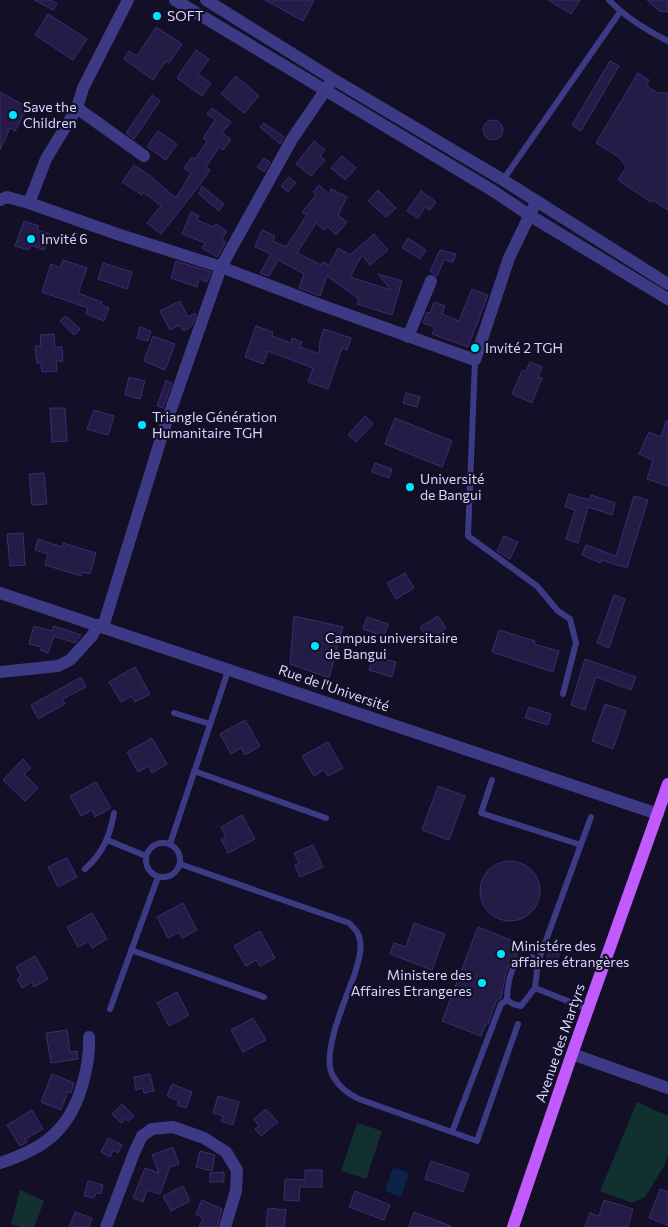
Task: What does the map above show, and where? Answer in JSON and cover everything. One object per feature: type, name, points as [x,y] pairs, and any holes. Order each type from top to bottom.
[{"type":"main road","name":"Avenue des Martyrs","points":[[513,1227],[588,1008],[668,784]]},
{"type":"street","points":[[29,203],[46,159],[77,108],[83,88],[128,0]]},
{"type":"street","points":[[175,0],[495,192],[668,299]]},
{"type":"street","points":[[206,0],[333,79],[503,180],[668,284]]},
{"type":"street","points":[[0,672],[58,666],[70,660],[100,626],[162,432],[221,267],[292,139],[333,79]]},
{"type":"street","points":[[77,108],[144,156]]},
{"type":"street","points":[[0,200],[7,198],[29,203],[117,234],[221,267],[475,360],[509,258],[536,202]]},
{"type":"street","points":[[408,337],[431,281]]},
{"type":"street","name":"Rue de l'Université","points":[[0,593],[229,668],[658,814]]},
{"type":"street","points":[[0,1163],[25,1155],[50,1139],[63,1126],[76,1105],[87,1069],[90,1054],[89,1037]]},
{"type":"street","points":[[572,1054],[668,1088]]},
{"type":"street","points":[[106,1227],[142,1136],[152,1129],[173,1126],[204,1138],[226,1152],[237,1170],[236,1191],[225,1227]]},
{"type":"lane","points":[[609,0],[620,12],[649,32],[668,41]]},
{"type":"lane","points":[[503,180],[620,12]]},
{"type":"lane","points":[[475,360],[468,536],[537,586],[558,611],[570,619],[576,643],[563,694]]},
{"type":"lane","points":[[170,844],[229,668]]},
{"type":"lane","points":[[174,713],[210,724]]},
{"type":"lane","points":[[194,771],[326,818]]},
{"type":"lane","points":[[492,780],[481,814],[581,845]]},
{"type":"lane","points":[[85,869],[96,859],[107,840],[114,813]]},
{"type":"lane","points":[[507,1000],[521,1006],[535,988],[538,962],[591,817]]},
{"type":"lane","points":[[107,840],[146,856]]},
{"type":"lane","points":[[156,844],[170,844],[179,855],[180,864],[171,875],[158,877],[149,870],[146,864],[146,856],[156,844]]},
{"type":"lane","points":[[180,864],[349,923],[357,932],[361,945],[360,959],[334,1032],[329,1060],[332,1076],[347,1093],[359,1099],[476,1141],[518,1024]]},
{"type":"lane","points":[[110,1009],[158,877]]},
{"type":"lane","points":[[132,950],[264,997]]},
{"type":"lane","points":[[507,1000],[507,992],[514,967],[522,960],[532,957],[538,962]]},
{"type":"lane","points":[[535,988],[588,1008]]},
{"type":"lane","points":[[452,1132],[501,1004],[507,1000]]},
{"type":"green space","points":[[637,1102],[668,1116],[668,1155],[664,1166],[645,1197],[632,1203],[600,1191]]},
{"type":"green space","points":[[357,1123],[382,1131],[366,1179],[341,1171]]},
{"type":"green space","points":[[20,1190],[44,1201],[34,1227],[21,1227],[11,1224]]},
{"type":"water","points":[[393,1167],[409,1173],[401,1197],[385,1191]]},
{"type":"building","points":[[34,0],[51,0],[57,4],[53,10]]},
{"type":"building","points":[[265,0],[314,0],[303,21]]},
{"type":"building","points":[[548,0],[580,0],[571,14]]},
{"type":"building","points":[[647,0],[668,0],[668,12],[659,11]]},
{"type":"building","points":[[48,14],[87,39],[73,60],[35,35]]},
{"type":"building","points":[[156,27],[182,44],[169,63],[166,61],[153,80],[124,59],[129,51],[137,56]]},
{"type":"building","points":[[196,50],[209,59],[198,74],[211,83],[202,96],[177,78]]},
{"type":"building","points":[[610,61],[619,66],[581,131],[572,125]]},
{"type":"building","points":[[638,73],[649,80],[646,86],[658,93],[668,93],[668,210],[652,200],[651,202],[618,180],[626,167],[619,157],[596,143]]},
{"type":"building","points":[[236,76],[259,96],[244,113],[221,94]]},
{"type":"building","points":[[0,92],[27,107],[15,131],[10,128],[0,150]]},
{"type":"building","points":[[152,95],[160,101],[134,139],[126,133]]},
{"type":"building","points":[[212,108],[231,122],[222,133],[231,139],[223,150],[219,147],[206,167],[210,170],[161,234],[147,223],[161,206],[143,192],[142,195],[122,182],[134,165],[176,198],[191,173],[184,168],[192,157],[195,159],[207,141],[203,138],[215,120],[207,114]]},
{"type":"building","points":[[493,120],[500,123],[503,130],[500,137],[493,140],[486,137],[483,130],[486,123]]},
{"type":"building","points":[[264,123],[284,137],[280,144],[260,127]]},
{"type":"building","points":[[158,131],[177,144],[166,160],[147,147]]},
{"type":"building","points":[[314,141],[325,150],[320,156],[325,160],[311,176],[296,164]]},
{"type":"building","points":[[342,156],[356,168],[345,180],[331,168]]},
{"type":"building","points":[[264,158],[270,162],[264,172],[257,167]]},
{"type":"building","points":[[289,177],[296,183],[288,192],[281,186]]},
{"type":"building","points":[[319,185],[329,194],[331,189],[347,197],[338,215],[347,222],[336,235],[327,226],[324,230],[316,223],[297,253],[321,265],[323,262],[329,265],[338,248],[350,255],[374,234],[388,250],[370,265],[362,255],[350,277],[391,290],[378,274],[402,281],[392,315],[357,304],[359,299],[327,276],[320,296],[299,288],[304,274],[278,260],[269,276],[260,273],[271,254],[255,247],[262,230],[275,236],[273,241],[286,247],[307,215],[302,212],[316,195],[313,192]]},
{"type":"building","points":[[202,186],[224,204],[219,211],[199,194]]},
{"type":"building","points":[[378,190],[396,208],[386,217],[368,201]]},
{"type":"building","points":[[421,191],[436,202],[430,210],[425,207],[418,218],[407,211]]},
{"type":"building","points":[[191,212],[199,216],[197,220],[214,227],[216,224],[227,231],[222,239],[226,242],[217,257],[202,248],[205,243],[182,234]]},
{"type":"building","points":[[24,221],[39,226],[37,230],[50,234],[44,250],[31,245],[29,250],[15,246]]},
{"type":"building","points":[[408,238],[426,250],[420,259],[402,248]]},
{"type":"building","points":[[440,250],[456,254],[453,262],[444,260],[437,276],[430,271]]},
{"type":"building","points":[[63,260],[87,268],[78,293],[102,302],[101,305],[109,308],[104,321],[86,314],[88,308],[42,292],[51,264],[60,268]]},
{"type":"building","points":[[176,261],[211,272],[207,282],[199,279],[197,287],[171,278]]},
{"type":"building","points":[[103,263],[132,272],[127,289],[98,279]]},
{"type":"building","points":[[472,289],[488,295],[468,347],[432,334],[435,327],[423,323],[427,312],[430,313],[434,302],[445,306],[442,314],[459,321]]},
{"type":"building","points":[[180,301],[188,317],[195,313],[196,315],[192,326],[183,331],[179,325],[170,330],[160,311]]},
{"type":"building","points":[[67,317],[80,329],[74,335],[60,321]]},
{"type":"building","points":[[256,326],[273,332],[272,336],[291,343],[292,338],[302,342],[300,347],[319,354],[320,340],[324,329],[351,338],[347,350],[342,348],[328,389],[308,382],[313,368],[268,351],[263,364],[245,357]]},
{"type":"building","points":[[140,327],[151,331],[148,341],[137,338]]},
{"type":"building","points":[[54,334],[55,347],[62,347],[63,361],[56,361],[57,371],[42,372],[41,363],[37,363],[35,346],[41,346],[40,335]]},
{"type":"building","points":[[153,336],[175,344],[165,370],[144,361]]},
{"type":"building","points":[[530,362],[542,367],[538,377],[542,378],[532,403],[512,394],[522,371],[526,371]]},
{"type":"building","points":[[129,377],[145,381],[140,399],[125,395]]},
{"type":"building","points":[[166,381],[172,383],[163,408],[157,406]]},
{"type":"building","points":[[406,393],[420,397],[417,407],[403,403]]},
{"type":"building","points":[[50,408],[65,408],[67,441],[52,442]]},
{"type":"building","points":[[94,410],[114,416],[108,435],[87,429]]},
{"type":"building","points":[[365,416],[373,424],[356,442],[348,435]]},
{"type":"building","points":[[395,418],[452,441],[442,467],[385,444]]},
{"type":"building","points":[[666,421],[668,421],[668,486],[647,479],[653,460],[639,454],[649,432],[661,437]]},
{"type":"building","points":[[375,463],[392,469],[389,478],[372,472]]},
{"type":"building","points":[[44,473],[47,504],[32,505],[29,474]]},
{"type":"building","points":[[569,494],[589,500],[591,495],[615,503],[612,515],[588,507],[578,543],[566,539],[575,510],[565,507]]},
{"type":"building","points":[[634,496],[648,500],[627,568],[601,560],[600,563],[582,555],[586,545],[616,556]]},
{"type":"building","points":[[23,533],[25,565],[10,566],[7,534]]},
{"type":"building","points":[[504,536],[518,542],[510,559],[497,551]]},
{"type":"building","points":[[38,539],[62,547],[63,543],[96,553],[90,574],[82,572],[81,576],[45,565],[48,554],[35,550]]},
{"type":"building","points":[[405,573],[414,588],[396,599],[387,583]]},
{"type":"building","points":[[614,595],[625,599],[609,648],[597,643]]},
{"type":"building","name":"Campus universitaire de Bangui","points":[[294,616],[343,627],[329,678],[290,664]]},
{"type":"building","points":[[438,616],[446,628],[429,640],[420,627]]},
{"type":"building","points":[[367,617],[388,624],[384,636],[363,629]]},
{"type":"building","points":[[34,626],[52,631],[54,626],[81,635],[75,643],[54,636],[48,653],[40,650],[41,647],[29,644]]},
{"type":"building","points":[[499,630],[535,641],[534,644],[559,651],[553,672],[492,652]]},
{"type":"building","points":[[373,656],[396,662],[392,677],[369,670]]},
{"type":"building","points":[[585,659],[636,677],[631,690],[596,677],[585,710],[571,705]]},
{"type":"building","points":[[135,667],[150,694],[135,702],[131,696],[121,702],[109,682]]},
{"type":"building","points":[[81,677],[86,687],[62,699],[65,704],[38,719],[31,705]]},
{"type":"building","points":[[605,704],[626,711],[613,749],[592,741]]},
{"type":"building","points":[[529,707],[551,714],[548,725],[525,718]]},
{"type":"building","points":[[245,720],[260,746],[245,755],[241,748],[231,754],[220,734]]},
{"type":"building","points":[[152,738],[167,764],[152,773],[149,766],[138,772],[127,752]]},
{"type":"building","points":[[328,742],[343,768],[328,776],[324,770],[314,776],[302,756]]},
{"type":"building","points":[[23,759],[31,768],[24,774],[38,788],[25,801],[3,780]]},
{"type":"building","points":[[96,782],[111,808],[95,817],[92,810],[81,816],[70,796]]},
{"type":"building","points":[[438,786],[465,796],[449,840],[422,830]]},
{"type":"building","points":[[242,815],[255,839],[228,853],[221,839],[226,837],[221,827]]},
{"type":"building","points":[[313,845],[323,867],[300,877],[295,865],[299,863],[294,853]]},
{"type":"building","points":[[67,858],[77,877],[58,887],[48,867]]},
{"type":"building","points":[[510,861],[527,866],[535,874],[540,891],[535,908],[527,916],[510,921],[493,916],[485,908],[480,891],[485,874],[493,866]]},
{"type":"building","points":[[183,903],[197,930],[182,938],[179,932],[168,938],[157,917]]},
{"type":"building","points":[[92,913],[107,939],[92,948],[89,941],[78,947],[67,927]]},
{"type":"building","points":[[414,923],[445,934],[432,970],[390,954],[394,943],[406,947]]},
{"type":"building","name":"Ministere des Affaires Etrangeres","points":[[478,927],[521,944],[516,958],[506,972],[501,998],[496,1002],[488,1024],[486,1024],[481,1036],[442,1021]]},
{"type":"building","points":[[260,931],[275,958],[260,966],[256,960],[246,966],[234,946]]},
{"type":"building","points":[[552,945],[561,949],[556,963],[546,959]]},
{"type":"building","points":[[35,956],[48,979],[34,987],[32,982],[22,988],[17,979],[21,976],[16,967]]},
{"type":"building","points":[[177,992],[189,1015],[169,1026],[157,1003]]},
{"type":"building","points":[[253,1018],[266,1040],[243,1052],[231,1030]]},
{"type":"building","points":[[67,1030],[70,1052],[77,1051],[78,1059],[51,1063],[46,1033]]},
{"type":"building","points":[[52,1074],[74,1083],[71,1093],[68,1091],[61,1110],[41,1102]]},
{"type":"building","points":[[150,1074],[154,1091],[144,1093],[143,1088],[136,1090],[134,1077]]},
{"type":"building","points":[[172,1084],[192,1092],[186,1108],[177,1105],[179,1101],[167,1096]]},
{"type":"building","points":[[218,1096],[239,1102],[233,1125],[221,1121],[223,1116],[213,1113]]},
{"type":"building","points":[[122,1104],[134,1116],[128,1121],[126,1119],[121,1123],[112,1114]]},
{"type":"building","points":[[266,1109],[278,1122],[261,1136],[255,1129],[259,1126],[254,1119]]},
{"type":"building","points":[[32,1110],[43,1129],[25,1139],[27,1142],[20,1146],[7,1125]]},
{"type":"building","points":[[108,1138],[122,1145],[118,1153],[113,1150],[110,1157],[101,1152]]},
{"type":"building","points":[[173,1147],[179,1164],[170,1167],[160,1194],[147,1190],[143,1202],[133,1198],[145,1168],[159,1173],[152,1155]]},
{"type":"building","points":[[200,1151],[215,1155],[212,1171],[196,1167]]},
{"type":"building","points":[[431,1161],[469,1174],[463,1192],[425,1179]]},
{"type":"building","points":[[305,1170],[322,1170],[322,1187],[300,1187],[299,1201],[284,1200],[285,1179],[305,1180]]},
{"type":"building","points":[[224,1172],[224,1182],[210,1182],[210,1173]]},
{"type":"building","points":[[88,1181],[103,1185],[101,1194],[96,1193],[94,1198],[84,1196]]},
{"type":"building","points":[[183,1186],[190,1201],[171,1211],[163,1196]]},
{"type":"building","points":[[660,1189],[668,1192],[668,1225],[649,1218]]},
{"type":"building","points":[[355,1191],[390,1205],[384,1220],[349,1207]]},
{"type":"building","points":[[202,1200],[222,1209],[217,1227],[199,1227],[203,1218],[196,1214]]},
{"type":"building","points":[[604,1200],[633,1209],[628,1227],[585,1227],[590,1213],[599,1216]]},
{"type":"building","points":[[268,1208],[286,1210],[284,1227],[266,1227]]},
{"type":"building","points":[[75,1212],[92,1218],[89,1227],[69,1227]]},
{"type":"building","points":[[414,1212],[451,1226],[451,1227],[409,1227]]},
{"type":"place","name":"SOFT","points":[[157,16]]},
{"type":"place","name":"Save the Children","points":[[13,115]]},
{"type":"place","name":"Invité 6","points":[[31,239]]},
{"type":"place","name":"Invité 2 TGH","points":[[475,348]]},
{"type":"place","name":"Triangle Génération Humanitaire TGH","points":[[142,425]]},
{"type":"place","name":"Université de Bangui","points":[[410,487]]},
{"type":"place","name":"Campus universitaire de Bangui","points":[[315,646]]},
{"type":"place","name":"Ministére des affaires étrangères","points":[[501,954]]},
{"type":"place","name":"Ministere des Affaires Etrangeres","points":[[482,983]]}]
